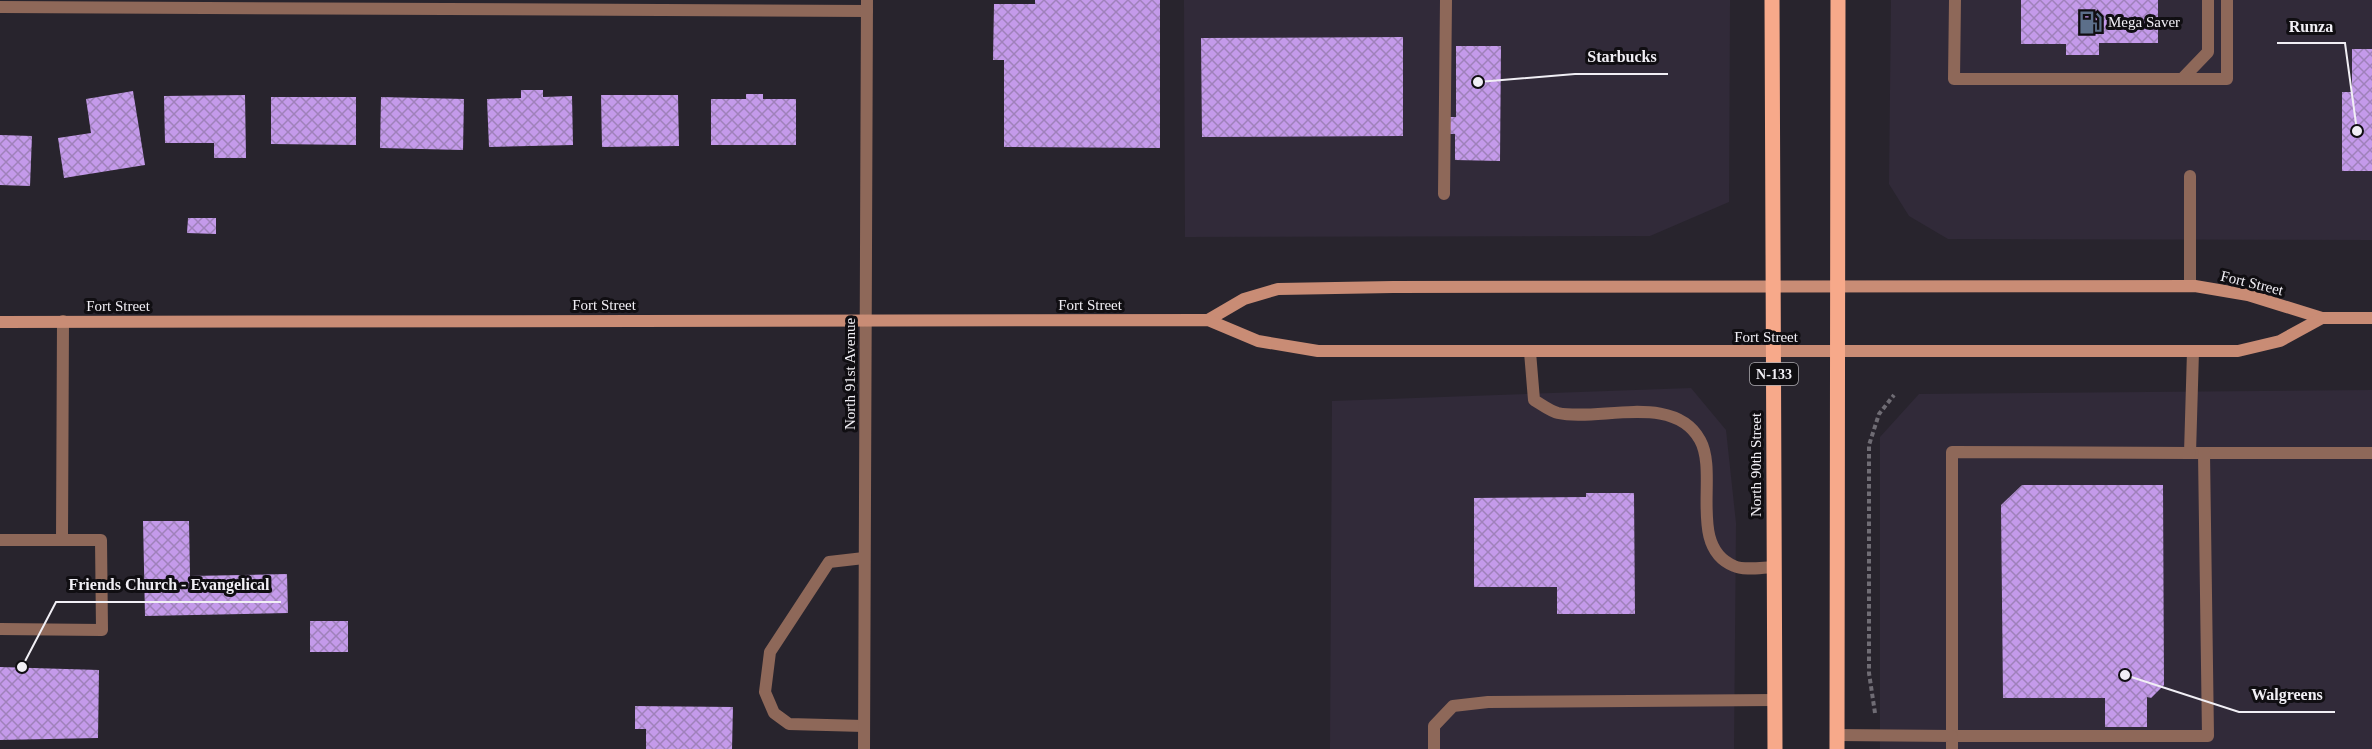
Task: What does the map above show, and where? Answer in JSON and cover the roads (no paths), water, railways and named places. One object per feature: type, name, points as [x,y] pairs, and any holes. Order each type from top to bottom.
[{"type":"main road","name":"North 90th Street","points":[[1772,0],[1775,749]]},
{"type":"main road","points":[[1837,742],[1838,0]]},
{"type":"main road","name":"Fort Street","points":[[1208,320],[1245,299],[1278,289],[2190,286],[2248,295],[2322,318],[2372,318]]},
{"type":"main road","name":"Fort Street","points":[[0,321],[1208,320],[1258,341],[1318,351],[1837,352],[2238,351],[2280,341],[2322,318]]},
{"type":"street","points":[[1444,194],[1446,0]]},
{"type":"street","points":[[1955,0],[1954,79],[2227,79],[2227,0]]},
{"type":"street","points":[[2182,79],[2208,52],[2208,0]]},
{"type":"street","points":[[0,7],[867,5]]},
{"type":"street","name":"North 91st Avenue","points":[[864,749],[867,5]]},
{"type":"street","points":[[2190,176],[2190,286]]},
{"type":"street","points":[[62,539],[63,321]]},
{"type":"street","points":[[2190,453],[2193,351]]},
{"type":"street","points":[[1530,352],[1534,400],[1558,413],[1654,411],[1690,429],[1700,440],[1706,460],[1708,534],[1720,556],[1735,567],[1775,567]]},
{"type":"street","points":[[1952,749],[1952,452],[2372,453]]},
{"type":"street","points":[[1837,742],[1878,735],[2208,736],[2204,453]]},
{"type":"street","points":[[0,540],[101,540],[102,630],[0,629]]},
{"type":"street","points":[[864,558],[829,562],[770,652],[765,692],[774,713],[789,724],[864,726]]},
{"type":"street","points":[[1434,749],[1434,726],[1453,706],[1488,702],[1775,700]]},
{"type":"place","name":"Mega Saver","points":[[2090,22]]},
{"type":"place","name":"Starbucks","points":[[1478,82]]},
{"type":"place","name":"Runza","points":[[2357,131]]},
{"type":"place","name":"Friends Church - Evangelical","points":[[22,667]]},
{"type":"place","name":"Walgreens","points":[[2125,675]]}]
